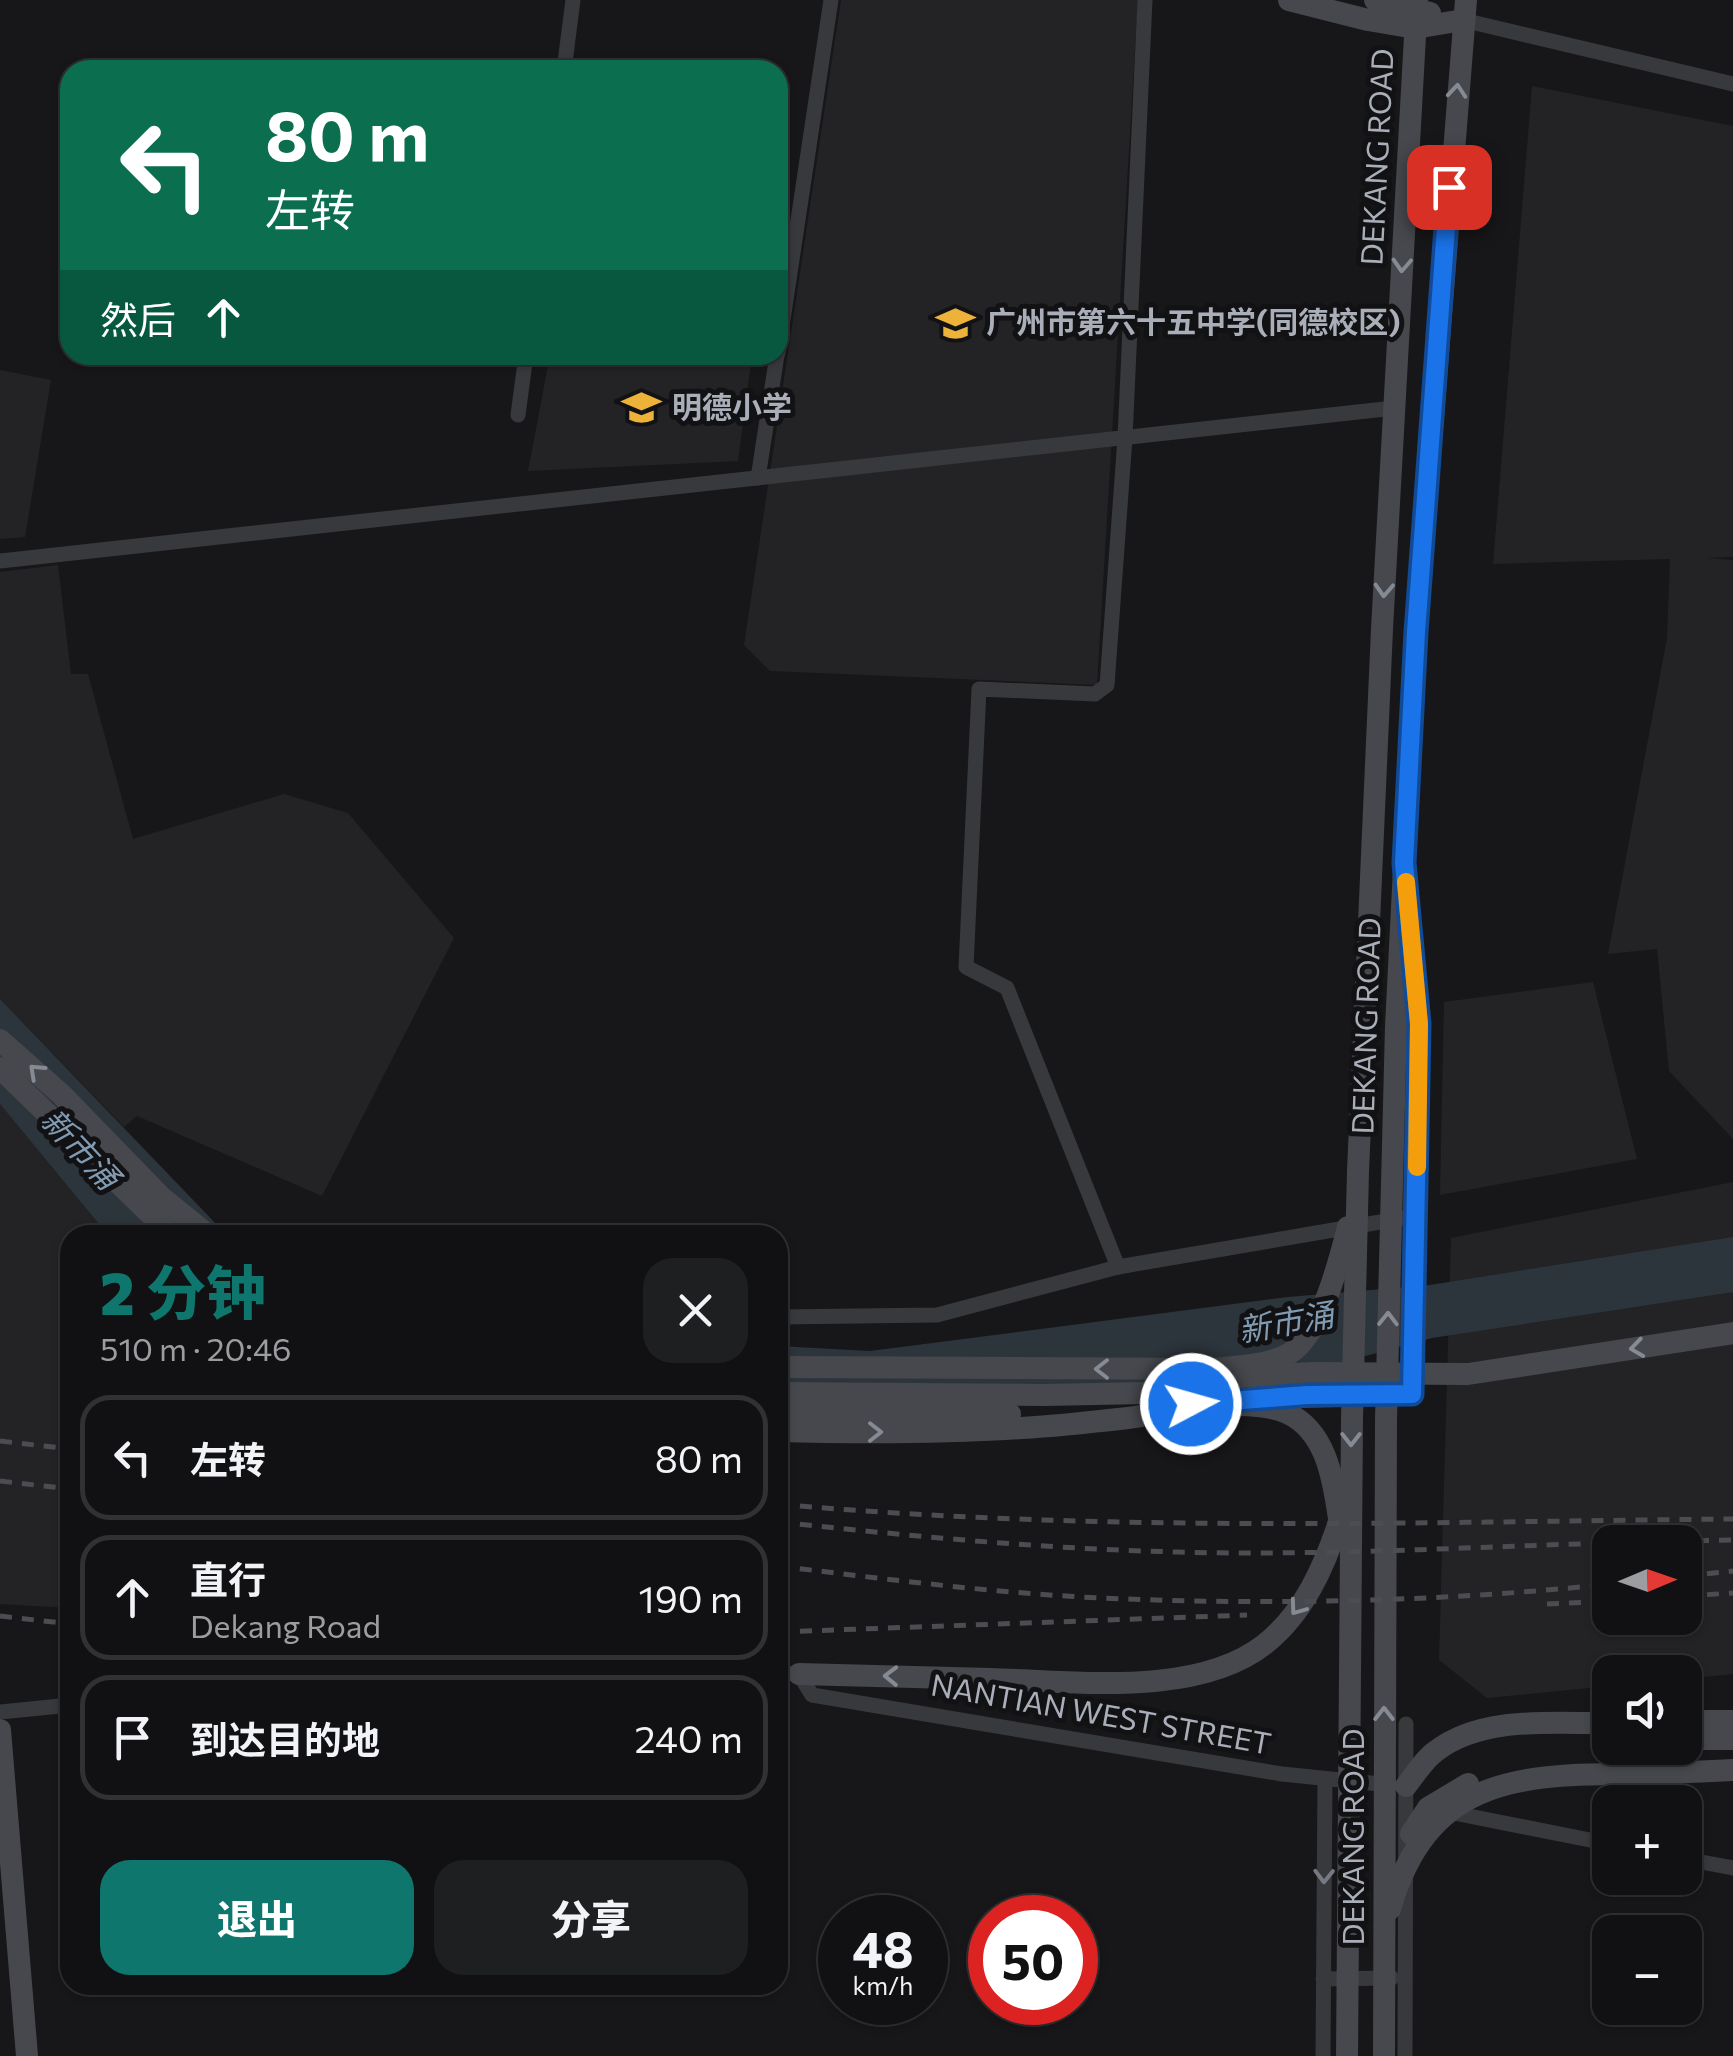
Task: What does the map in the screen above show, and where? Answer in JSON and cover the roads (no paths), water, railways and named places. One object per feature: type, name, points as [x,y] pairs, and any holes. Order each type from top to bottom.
[{"type":"main road","points":[[1289,0],[1416,13],[1464,10]]},
{"type":"main road","points":[[1375,0],[1416,13]]},
{"type":"main road","name":"DEKANG ROAD","points":[[1384,2056],[1386,1420],[1396,1026],[1416,632],[1464,10]]},
{"type":"main road","name":"DEKANG ROAD","points":[[1347,2056],[1357,1194],[1416,13]]},
{"type":"main road","points":[[0,1040],[62,1094],[161,1197],[196,1225]]},
{"type":"main road","points":[[0,1068],[162,1225]]},
{"type":"main road","points":[[788,1367],[1214,1368],[1274,1359],[1290,1352],[1312,1328],[1340,1255],[1357,1194]]},
{"type":"main road","points":[[788,1393],[1156,1409],[1290,1396],[1412,1375],[1468,1374],[1733,1334]]},
{"type":"main road","points":[[788,1410],[1044,1405]]},
{"type":"main road","points":[[788,1431],[1020,1428],[1193,1409],[1262,1407],[1287,1413],[1308,1428],[1324,1453],[1334,1486],[1350,1604]]},
{"type":"main road","points":[[788,1674],[1116,1682],[1200,1674],[1238,1660],[1265,1644],[1291,1619],[1322,1570],[1339,1522]]},
{"type":"main road","points":[[1702,1721],[1733,1720]]},
{"type":"main road","points":[[1406,1842],[1413,1800],[1434,1752],[1482,1730],[1592,1722]]},
{"type":"main road","points":[[1535,1724],[1592,1732]]},
{"type":"main road","points":[[0,1730],[27,2056]]},
{"type":"main road","points":[[1702,1739],[1733,1740]]},
{"type":"main road","points":[[1413,1800],[1455,1791],[1496,1773],[1544,1765],[1587,1764],[1683,1782],[1733,1780]]},
{"type":"main road","points":[[1384,1952],[1396,1888],[1414,1852],[1432,1825],[1468,1798],[1505,1782],[1559,1774],[1733,1770]]},
{"type":"street","points":[[565,60],[573,0]]},
{"type":"street","points":[[788,282],[831,0]]},
{"type":"street","points":[[1118,1267],[1007,988],[966,967],[979,689],[1095,694],[1107,684],[1125,438],[1145,0]]},
{"type":"street","points":[[1464,10],[1733,84]]},
{"type":"street","points":[[518,415],[525,365]]},
{"type":"street","points":[[758,478],[775,365]]},
{"type":"street","points":[[0,562],[1394,408]]},
{"type":"street","points":[[1404,863],[1419,1024],[1412,1375]]},
{"type":"street","points":[[788,1317],[937,1315],[1118,1267],[1415,1216]]},
{"type":"street","name":"NANTIAN WEST STREET","points":[[788,1674],[812,1695],[1325,1779],[1592,1840]]},
{"type":"street","points":[[0,1712],[60,1706]]},
{"type":"street","points":[[1406,1724],[1413,1800]]},
{"type":"street","points":[[1323,2056],[1325,1779]]},
{"type":"street","points":[[1405,2056],[1406,1842]]},
{"type":"street","points":[[1702,1862],[1733,1868]]},
{"type":"street","points":[[1323,1979],[1406,1978]]},
{"type":"water","name":"新市涌","points":[[0,999],[217,1225],[100,1225],[0,1104]]},
{"type":"water","name":"新市涌","points":[[1733,1237],[1733,1292],[1432,1338],[1321,1368],[959,1399],[788,1396],[788,1347],[870,1351],[1288,1297],[1430,1285]]},
{"type":"railway","points":[[0,1441],[60,1448]]},
{"type":"railway","points":[[0,1481],[60,1488]]},
{"type":"railway","points":[[788,1505],[1016,1519],[1255,1524],[1733,1519]]},
{"type":"railway","points":[[788,1523],[1028,1545],[1178,1552],[1340,1552],[1592,1544]]},
{"type":"railway","points":[[1702,1541],[1733,1540]]},
{"type":"railway","points":[[788,1567],[995,1590],[1186,1601],[1429,1598],[1592,1586]]},
{"type":"railway","points":[[1702,1574],[1733,1571]]},
{"type":"railway","points":[[1702,1595],[1733,1593]]},
{"type":"railway","points":[[1547,1604],[1592,1602]]},
{"type":"railway","points":[[788,1632],[1247,1615]]},
{"type":"railway","points":[[0,1616],[60,1623]]},
{"type":"place","name":"广州市第六十五中学(同德校区)","points":[[956,323]]},
{"type":"place","name":"明德小学","points":[[642,408]]}]
